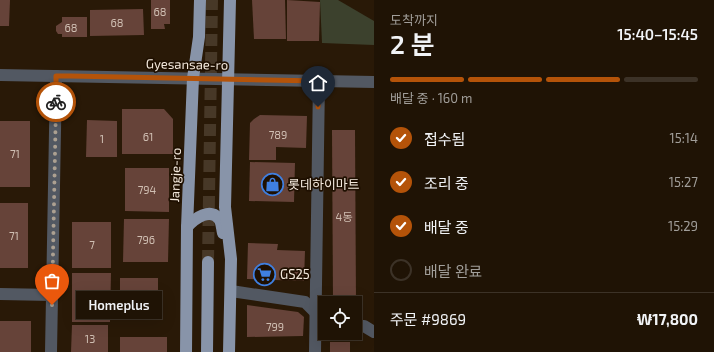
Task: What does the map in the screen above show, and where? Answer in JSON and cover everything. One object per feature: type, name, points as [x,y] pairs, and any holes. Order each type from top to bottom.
[{"type":"main road","name":"Jangje-ro","points":[[186,352],[187,227],[193,78],[199,37],[200,0]]},
{"type":"main road","points":[[230,0],[225,207],[231,259],[230,352]]},
{"type":"main road","points":[[187,227],[194,219],[204,214],[213,215],[220,220],[231,259]]},
{"type":"main road","points":[[207,352],[208,262]]},
{"type":"street","name":"Gyesansae-ro","points":[[0,75],[374,82]]},
{"type":"street","points":[[51,352],[56,76]]},
{"type":"street","points":[[315,352],[319,81]]},
{"type":"street","points":[[231,291],[305,302],[318,316]]},
{"type":"street","points":[[0,294],[52,295]]},
{"type":"street","points":[[362,326],[374,332]]},
{"type":"green space","points":[[320,0],[338,0],[374,21],[374,45],[322,43]]},
{"type":"building","points":[[0,0],[10,0],[9,26],[0,26]]},
{"type":"building","points":[[151,0],[170,0],[170,24],[164,24],[165,29],[151,29]]},
{"type":"building","points":[[252,0],[285,0],[286,39],[254,39]]},
{"type":"building","points":[[287,0],[320,2],[319,41],[287,41]]},
{"type":"building","points":[[143,9],[144,35],[90,36],[90,10]]},
{"type":"building","points":[[62,17],[87,17],[87,37],[62,37],[62,34],[58,34],[56,31],[56,26],[62,22]]},
{"type":"building","points":[[122,109],[164,109],[173,119],[173,154],[122,154]]},
{"type":"building","points":[[260,115],[307,116],[306,148],[276,147],[276,160],[249,160],[250,123]]},
{"type":"building","points":[[87,120],[117,121],[117,157],[86,157]]},
{"type":"building","points":[[0,121],[30,121],[30,187],[0,187]]},
{"type":"building","points":[[332,130],[355,130],[356,296],[333,296]]},
{"type":"building","points":[[250,162],[295,163],[294,202],[249,201]]},
{"type":"building","points":[[125,168],[169,168],[169,212],[125,211]]},
{"type":"building","points":[[0,203],[28,203],[28,268],[0,268]]},
{"type":"building","points":[[124,219],[169,219],[168,262],[123,262]]},
{"type":"building","points":[[72,222],[111,222],[111,268],[72,268]]},
{"type":"building","points":[[248,243],[278,244],[277,250],[305,251],[304,281],[247,279]]},
{"type":"building","points":[[72,273],[111,273],[110,322],[72,322]]},
{"type":"building","points":[[120,278],[158,278],[158,320],[120,320]]},
{"type":"building","points":[[247,305],[298,312],[304,317],[303,336],[247,337]]},
{"type":"building","points":[[0,321],[31,321],[31,352],[0,352]]},
{"type":"building","points":[[72,325],[108,325],[108,352],[71,352]]},
{"type":"building","points":[[120,337],[167,337],[167,352],[120,352]]},
{"type":"building","points":[[330,342],[350,342],[350,352],[330,352]]},
{"type":"tunnel","points":[[208,262],[212,0]]},
{"type":"way so far","points":[[52,305],[56,102]]},
{"type":"place","name":"롯데하이마트","points":[[273,184]]},
{"type":"place","name":"GS25","points":[[264,274]]},
{"type":"place","name":"Homeplus","points":[[52,305]]},
{"type":"route","points":[[56,102],[56,76],[70,76],[319,81],[318,107]]}]
